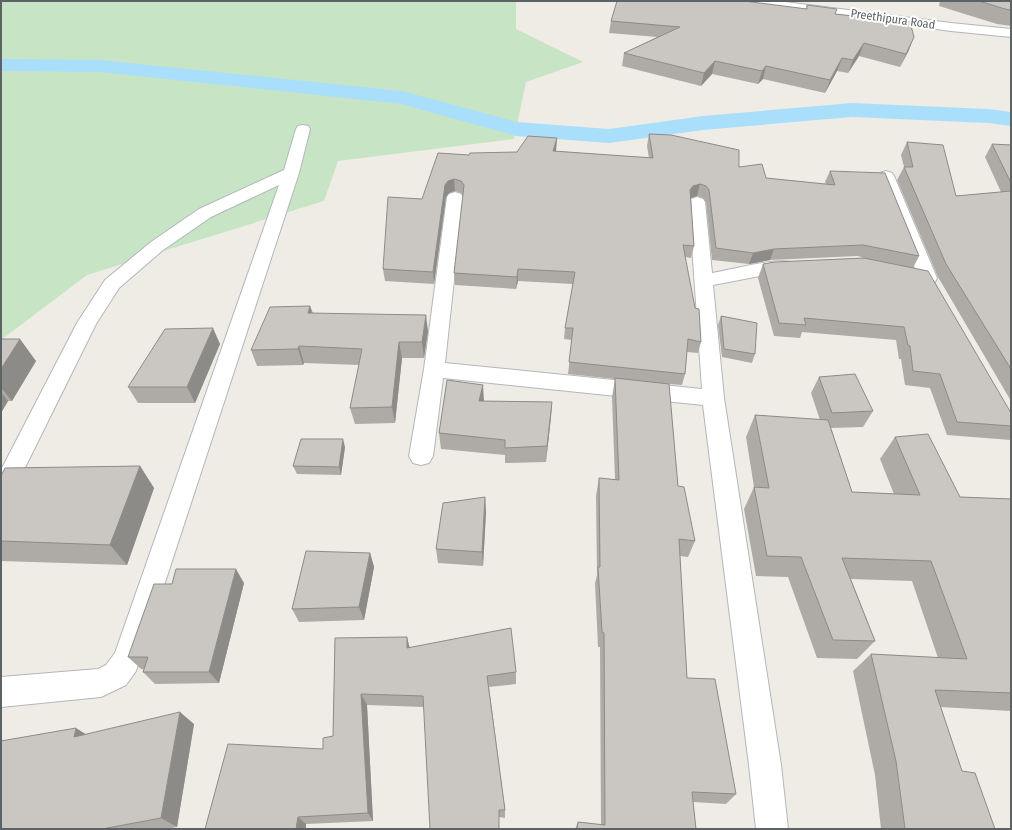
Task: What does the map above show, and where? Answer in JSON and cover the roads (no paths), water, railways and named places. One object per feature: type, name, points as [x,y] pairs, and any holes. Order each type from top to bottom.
[{"type":"street","name":"Preethipura Road","points":[[751,1],[951,27],[1011,33]]},
{"type":"street","points":[[1,692],[101,683],[116,675],[126,661],[292,173],[303,129]]},
{"type":"street","points":[[1,493],[87,323],[112,284],[157,246],[205,213],[292,173]]},
{"type":"street","points":[[886,176],[932,284],[905,273]]},
{"type":"street","points":[[420,456],[434,368],[455,197]]},
{"type":"street","points":[[697,202],[713,398],[765,765],[772,829]]},
{"type":"street","points":[[704,281],[770,268],[806,266]]},
{"type":"street","points":[[434,368],[713,398]]},
{"type":"waterway","points":[[1,65],[100,66],[402,98],[516,129],[609,136],[703,123],[852,110],[988,116],[1011,119]]}]
